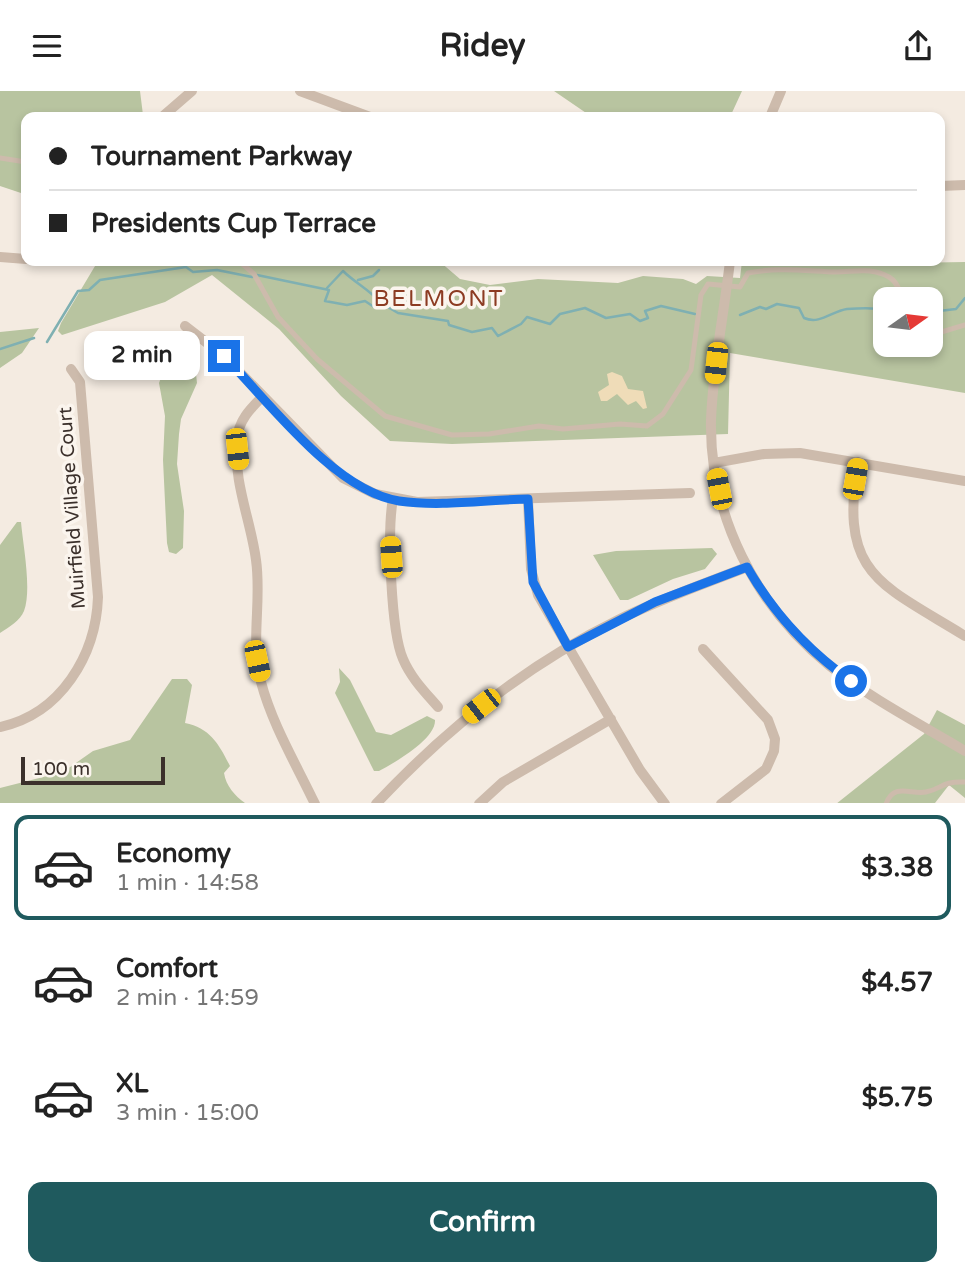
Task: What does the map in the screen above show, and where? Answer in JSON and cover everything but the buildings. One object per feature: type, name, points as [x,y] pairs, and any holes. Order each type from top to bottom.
[{"type":"street","points":[[168,112],[192,91]]},
{"type":"street","points":[[300,91],[319,94],[359,112]]},
{"type":"street","points":[[773,112],[781,91]]},
{"type":"street","points":[[945,186],[965,185]]},
{"type":"street","points":[[0,257],[21,259]]},
{"type":"street","points":[[729,266],[713,397],[714,463],[725,515],[747,567],[777,614],[813,652],[851,681],[965,751]]},
{"type":"street","points":[[185,325],[224,356],[343,478],[393,499],[417,502],[690,493]]},
{"type":"street","name":"Muirfield Village Court","points":[[0,727],[37,712],[64,689],[85,658],[95,628],[98,597],[80,381],[71,369]]},
{"type":"street","points":[[263,396],[242,421],[237,441],[243,509],[256,560],[259,595],[257,661],[267,700],[315,803]]},
{"type":"street","points":[[714,463],[781,452],[858,462],[965,481]]},
{"type":"street","points":[[858,462],[852,521],[866,562],[894,592],[965,636]]},
{"type":"street","points":[[393,499],[389,529],[398,641],[408,670],[438,707]]},
{"type":"street","points":[[528,499],[533,582],[611,719],[665,803]]},
{"type":"street","points":[[376,803],[464,719],[568,647],[655,602],[747,567]]},
{"type":"street","points":[[703,649],[768,720],[775,739],[774,751],[766,769],[722,803]]},
{"type":"street","points":[[479,803],[503,782],[611,719]]},
{"type":"lane","points":[[0,157],[21,162]]},
{"type":"lane","points":[[244,266],[258,281],[278,317],[317,359],[351,385],[377,411],[385,416],[452,435],[489,434],[539,426],[563,429],[620,424],[639,427],[653,423],[663,414],[691,370],[704,287],[713,283],[743,285],[750,272],[798,268],[836,272],[859,269],[891,278],[897,287]]},
{"type":"lane","points":[[943,332],[965,325]]},
{"type":"lane","points":[[886,803],[889,796],[897,791],[925,793],[944,783],[965,782]]},
{"type":"green space","points":[[0,91],[140,91],[143,112],[21,112],[21,193],[0,186]]},
{"type":"green space","points":[[554,91],[742,91],[732,112],[585,112]]},
{"type":"green space","points":[[945,262],[965,262],[965,393],[730,353],[728,434],[452,444],[390,441],[341,396],[279,329],[212,275],[165,302],[62,335],[58,331],[61,323],[95,266],[445,266],[460,279],[490,285],[538,279],[618,283],[643,276],[683,279],[696,284],[707,276],[740,278],[741,266],[945,266]]},
{"type":"green space","points":[[39,328],[22,353],[0,368],[0,332]]},
{"type":"green space","points":[[186,372],[196,374],[197,383],[181,419],[179,434],[177,464],[184,511],[183,548],[176,554],[169,552],[167,543],[163,460],[165,416],[159,383],[162,375]]},
{"type":"green space","points":[[17,522],[21,522],[25,555],[26,602],[20,618],[0,633],[0,545]]},
{"type":"green space","points":[[712,548],[717,554],[705,569],[673,579],[628,600],[620,600],[593,555],[616,551]]},
{"type":"green space","points":[[339,668],[350,680],[376,732],[391,735],[427,716],[435,720],[429,735],[404,756],[379,771],[374,771],[335,693],[340,682]]},
{"type":"green space","points":[[172,679],[187,679],[192,685],[185,723],[201,729],[218,744],[230,766],[224,773],[227,782],[234,794],[245,803],[0,803],[0,788],[63,772],[93,751],[130,740]]},
{"type":"green space","points":[[937,710],[965,725],[965,798],[949,785],[935,803],[837,803],[924,734]]},
{"type":"sand","points":[[612,372],[622,376],[628,389],[643,391],[647,408],[643,409],[636,401],[628,405],[617,394],[607,401],[601,401],[598,392],[609,385],[607,374]]},
{"type":"waterway","points":[[47,342],[78,291],[89,290],[100,280],[186,267],[193,272],[217,270],[252,277],[257,275],[329,290],[325,301],[347,305],[365,301],[374,307],[381,303],[398,313],[448,321],[449,325],[472,332],[492,328],[498,336],[521,324],[527,317],[550,324],[560,314],[585,308],[606,318],[630,314],[640,321],[648,318],[645,311],[661,306],[695,314]]},
{"type":"waterway","points":[[358,280],[373,276],[379,270]]},
{"type":"waterway","points":[[327,288],[343,271],[381,303]]},
{"type":"waterway","points":[[943,311],[956,309],[965,298]]},
{"type":"waterway","points":[[740,315],[777,304],[799,308],[804,318],[810,320],[821,319],[847,309],[873,308]]},
{"type":"waterway","points":[[0,349],[34,338]]},
{"type":"district","name":"BELMONT","points":[[439,298]]},
{"type":"route","points":[[224,356],[330,467],[359,487],[393,499],[417,502],[528,499],[533,582],[568,647],[655,602],[747,567],[777,614],[794,634],[851,681]]}]
